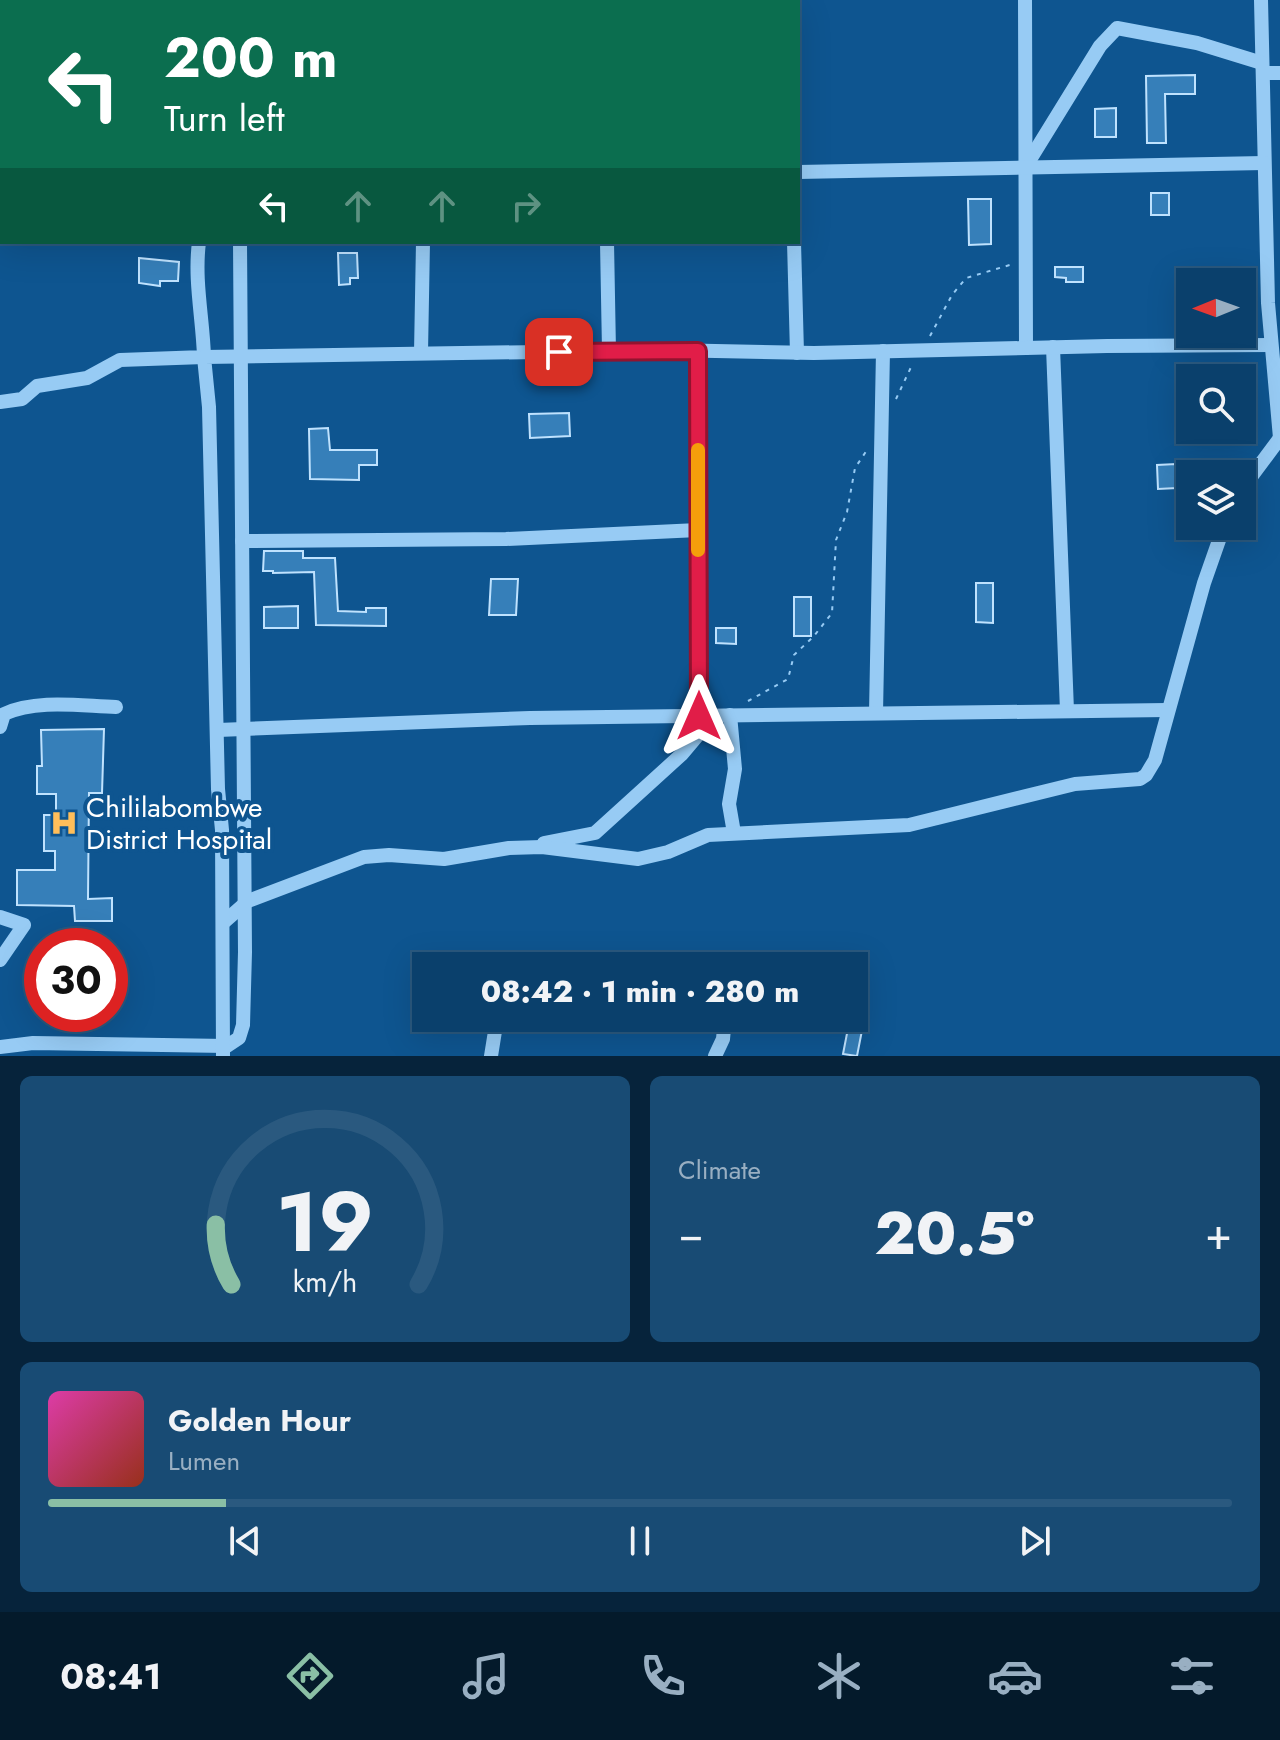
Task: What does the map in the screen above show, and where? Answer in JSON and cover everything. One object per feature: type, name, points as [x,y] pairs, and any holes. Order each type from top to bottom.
[{"type":"street","points":[[1025,0],[1026,348]]},
{"type":"street","points":[[1256,470],[1280,438],[1268,303],[1261,0]]},
{"type":"street","points":[[1025,167],[1100,46],[1117,28],[1197,43],[1280,73]]},
{"type":"street","points":[[800,172],[1264,163]]},
{"type":"street","points":[[199,244],[196,275],[203,321],[209,407],[224,922],[223,1051]]},
{"type":"street","points":[[223,1051],[239,1038],[243,1025],[240,244]]},
{"type":"street","points":[[421,353],[423,244]]},
{"type":"street","points":[[607,244],[609,351]]},
{"type":"street","points":[[794,244],[797,353]]},
{"type":"street","points":[[0,402],[22,399],[37,386],[87,378],[120,360],[421,353],[797,353],[1271,345]]},
{"type":"street","points":[[1053,347],[1067,711]]},
{"type":"street","points":[[224,922],[244,903],[364,857],[389,855],[444,859],[595,833],[682,754],[706,716],[698,530],[698,351]]},
{"type":"street","points":[[876,713],[883,351]]},
{"type":"street","points":[[242,541],[506,539],[698,530]]},
{"type":"street","points":[[522,848],[542,847],[638,859],[668,852],[708,835],[909,825],[1075,784],[1140,779],[1155,760],[1167,710],[1219,540]]},
{"type":"street","points":[[0,727],[4,714],[12,710],[45,705],[116,707]]},
{"type":"street","points":[[218,730],[515,718],[1167,710]]},
{"type":"street","points":[[730,715],[735,769],[729,804],[734,833]]},
{"type":"street","points":[[0,917],[24,925],[0,960]]},
{"type":"street","points":[[491,1056],[495,1032]]},
{"type":"street","points":[[715,1056],[724,1032]]},
{"type":"street","points":[[0,1047],[33,1043],[223,1051]]},
{"type":"path","points":[[895,402],[907,374],[952,295],[966,278],[1026,260]]},
{"type":"path","points":[[748,702],[788,679],[794,655],[832,613],[836,540],[847,512],[855,468],[882,427]]},
{"type":"building","points":[[1195,75],[1195,94],[1165,94],[1166,143],[1147,143],[1146,76]]},
{"type":"building","points":[[1116,108],[1116,137],[1095,137],[1095,109]]},
{"type":"building","points":[[1151,193],[1169,193],[1169,215],[1151,215]]},
{"type":"building","points":[[968,199],[991,199],[991,244],[969,245]]},
{"type":"building","points":[[338,253],[357,253],[358,278],[350,278],[350,284],[339,285]]},
{"type":"building","points":[[139,258],[179,262],[178,281],[160,281],[160,286],[139,283]]},
{"type":"building","points":[[1055,267],[1083,267],[1083,282],[1066,282],[1066,278],[1055,277]]},
{"type":"building","points":[[569,413],[570,436],[530,438],[529,414]]},
{"type":"building","points":[[328,428],[330,450],[377,450],[377,465],[359,465],[359,480],[310,479],[309,429]]},
{"type":"building","points":[[1176,464],[1176,488],[1158,489],[1157,465]]},
{"type":"building","points":[[264,551],[303,551],[303,558],[335,558],[338,611],[366,612],[366,608],[386,608],[386,626],[316,625],[314,572],[263,571]]},
{"type":"building","points":[[491,579],[518,579],[516,615],[489,615]]},
{"type":"building","points":[[976,583],[993,583],[993,623],[976,622]]},
{"type":"building","points":[[794,597],[811,597],[811,636],[794,636]]},
{"type":"building","points":[[298,606],[298,628],[264,628],[264,607]]},
{"type":"building","points":[[716,628],[736,628],[736,644],[716,643]]},
{"type":"building","points":[[104,729],[102,793],[89,793],[88,899],[112,898],[112,921],[75,921],[74,906],[17,905],[17,870],[55,870],[55,851],[44,851],[44,815],[56,815],[56,794],[37,794],[37,766],[42,766],[41,730]]},
{"type":"building","points":[[847,1032],[862,1032],[857,1056],[843,1054]]},
{"type":"slow traffic","points":[[698,450],[698,550]]},
{"type":"place","name":"Chililabombwe District Hospital","points":[[64,823]]},
{"type":"route","points":[[559,352],[698,351],[699,716]]}]
